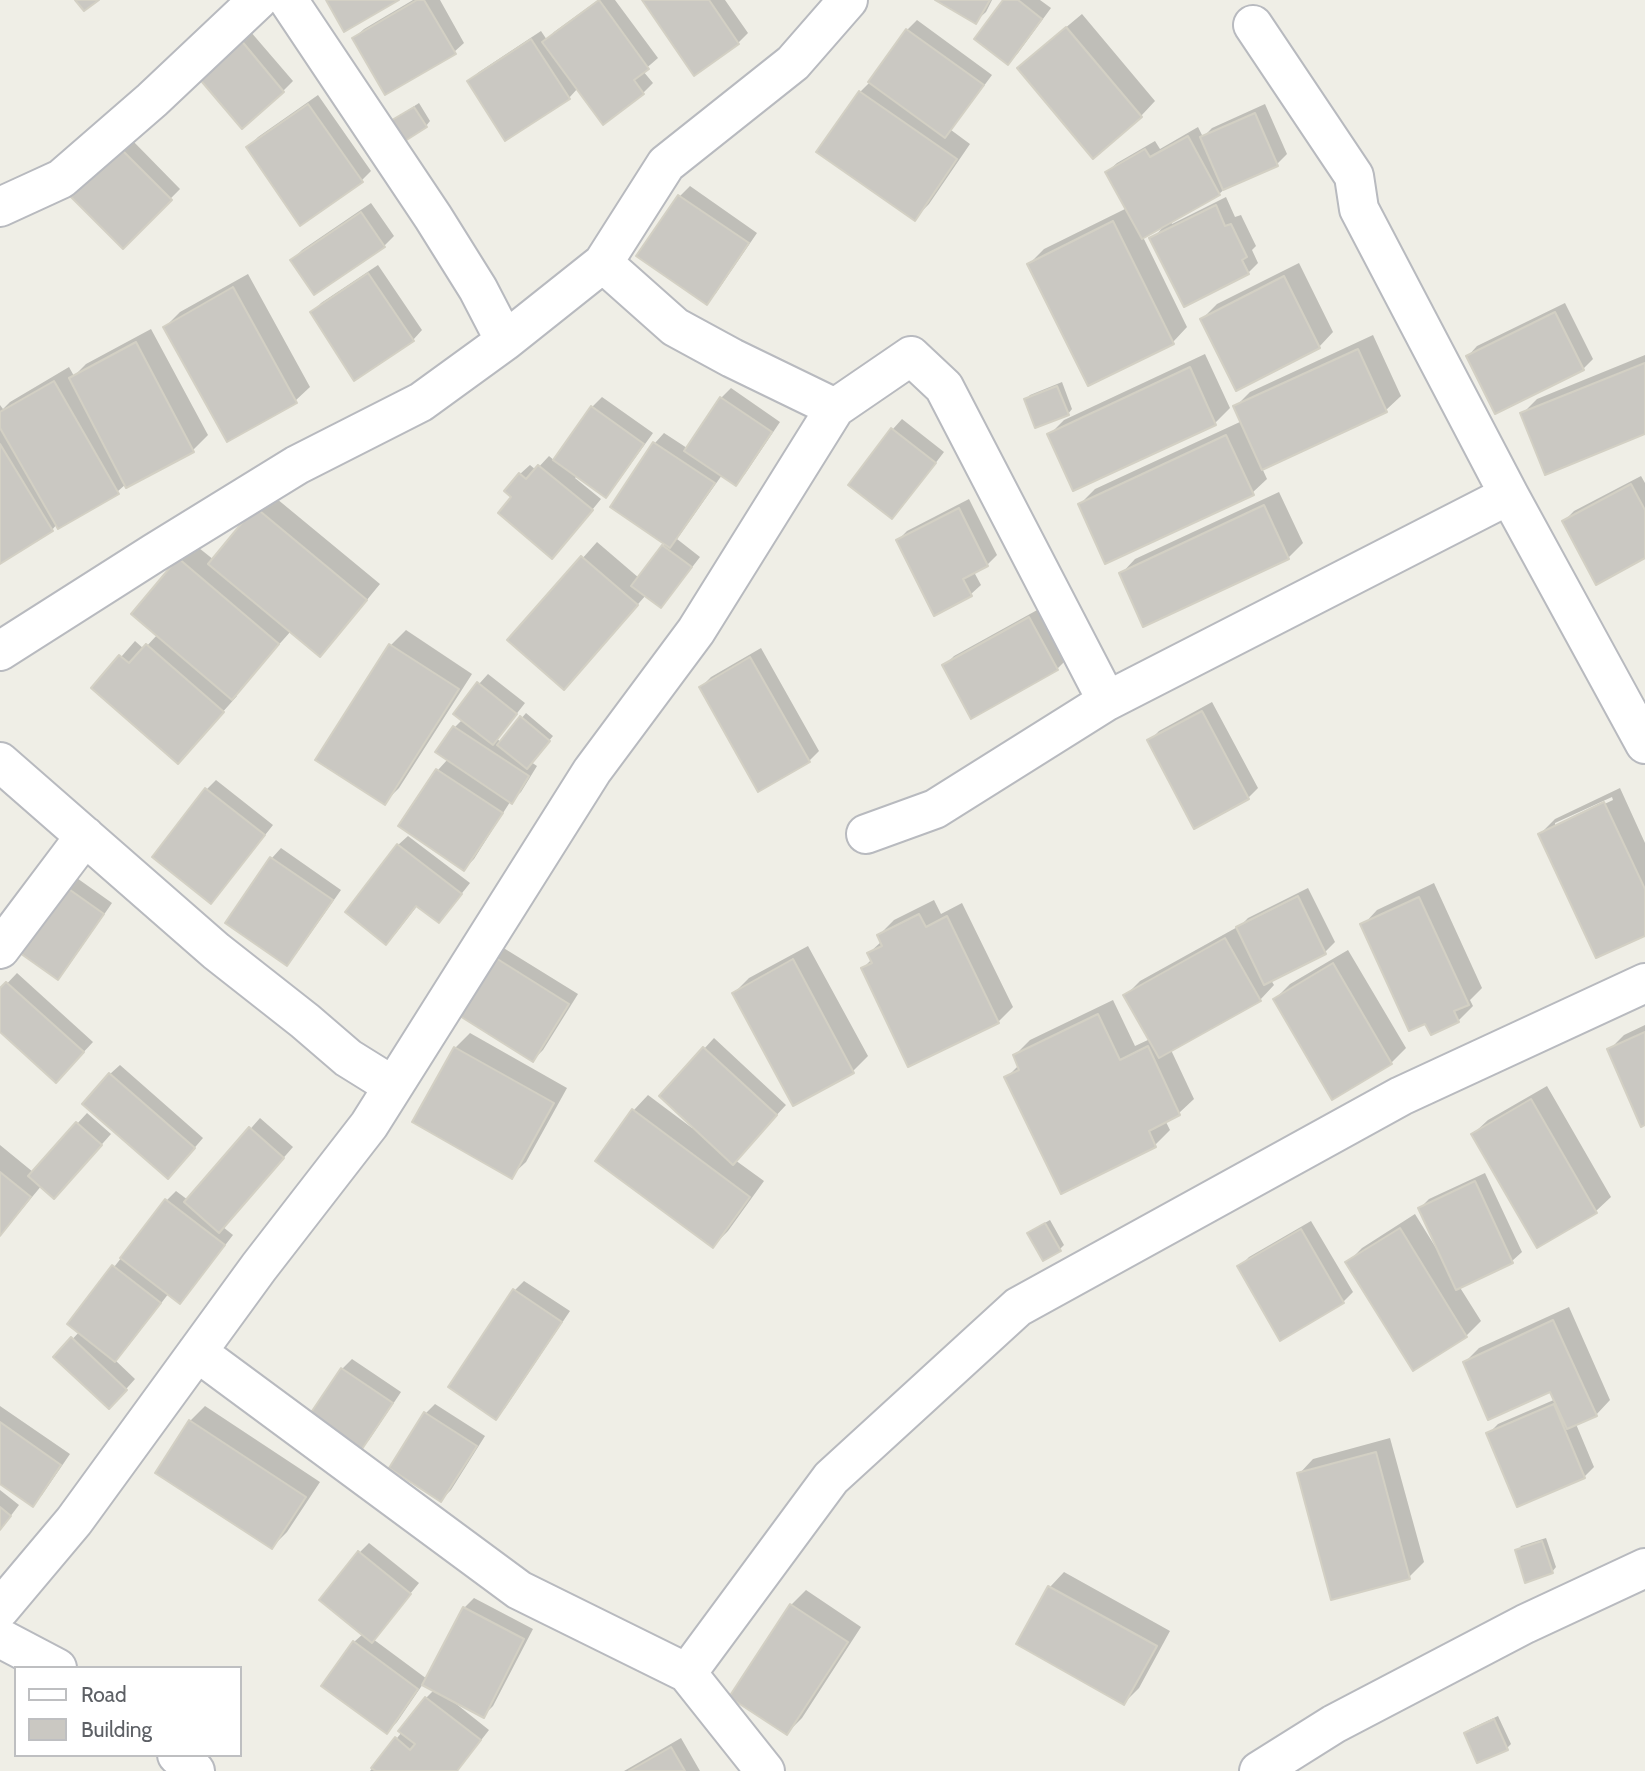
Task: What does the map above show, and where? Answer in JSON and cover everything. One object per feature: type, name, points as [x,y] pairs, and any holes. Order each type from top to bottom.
[{"type":"street","points":[[0,207],[61,179],[152,100],[258,0]]},
{"type":"street","points":[[288,0],[433,217],[478,289],[505,341]]},
{"type":"street","points":[[0,652],[297,465],[421,402],[505,341],[603,263],[666,164],[793,63],[848,0]]},
{"type":"street","points":[[1253,25],[1354,176],[1359,209],[1509,495],[1645,744]]},
{"type":"street","points":[[603,263],[675,327],[835,408]]},
{"type":"street","points":[[0,1609],[74,1521],[259,1267],[369,1125],[592,771],[696,631],[835,408],[911,356],[944,387],[1107,701]]},
{"type":"street","points":[[866,834],[935,809],[1107,701],[1509,495]]},
{"type":"street","points":[[0,762],[216,951],[348,1058],[393,1086]]},
{"type":"street","points":[[0,949],[85,836]]},
{"type":"street","points":[[687,1673],[831,1478],[1018,1307],[1401,1096],[1645,983]]},
{"type":"street","points":[[197,1352],[519,1590],[687,1673],[765,1771]]},
{"type":"street","points":[[1259,1771],[1334,1724],[1525,1624],[1645,1568]]},
{"type":"street","points":[[0,1637],[53,1666]]},
{"type":"street","points":[[179,1757],[195,1771]]},
{"type":"building","points":[[75,0],[99,0],[84,11]]},
{"type":"building","points":[[326,0],[399,0],[344,32]]},
{"type":"building","points":[[417,0],[424,0],[456,54],[385,95],[352,38]]},
{"type":"building","points":[[599,0],[649,69],[634,80],[644,94],[603,125],[542,42]]},
{"type":"building","points":[[642,0],[709,0],[739,44],[694,76]]},
{"type":"building","points":[[935,0],[990,0],[976,24]]},
{"type":"building","points":[[1003,0],[1018,0],[1042,19],[1008,65],[974,39]]},
{"type":"building","points":[[1066,27],[1142,117],[1093,159],[1017,68]]},
{"type":"building","points":[[906,29],[984,85],[945,138],[868,82]]},
{"type":"building","points":[[240,39],[284,92],[242,129],[197,76]]},
{"type":"building","points":[[531,39],[570,99],[505,141],[467,81]]},
{"type":"building","points":[[859,91],[957,159],[915,221],[816,152]]},
{"type":"building","points":[[308,104],[363,182],[300,226],[246,147]]},
{"type":"building","points":[[414,107],[427,127],[405,141],[392,120]]},
{"type":"building","points":[[1255,113],[1278,166],[1223,190],[1200,137]]},
{"type":"building","points":[[1188,136],[1220,195],[1142,239],[1105,172],[1145,149],[1150,157]]},
{"type":"building","points":[[120,148],[172,200],[123,249],[71,197]]},
{"type":"building","points":[[678,195],[749,243],[707,305],[636,256]]},
{"type":"building","points":[[1216,205],[1225,226],[1231,224],[1247,257],[1242,260],[1249,274],[1184,307],[1149,238]]},
{"type":"building","points":[[361,212],[385,247],[314,295],[290,260]]},
{"type":"building","points":[[1113,221],[1174,344],[1088,386],[1027,264]]},
{"type":"building","points":[[368,273],[414,341],[354,381],[310,312]]},
{"type":"building","points":[[1284,276],[1320,348],[1236,391],[1200,319]]},
{"type":"building","points":[[233,287],[297,403],[227,442],[163,327]]},
{"type":"building","points":[[1555,312],[1584,370],[1495,414],[1466,356]]},
{"type":"building","points":[[136,342],[194,452],[126,488],[69,378]]},
{"type":"building","points":[[1358,349],[1387,412],[1262,470],[1233,406]]},
{"type":"building","points":[[1645,363],[1645,434],[1545,475],[1520,413]]},
{"type":"building","points":[[1190,367],[1216,425],[1073,491],[1047,434]]},
{"type":"building","points":[[54,381],[119,494],[58,529],[0,428],[0,412]]},
{"type":"building","points":[[1057,386],[1069,415],[1035,428],[1024,399]]},
{"type":"building","points":[[720,397],[772,432],[736,486],[684,451]]},
{"type":"building","points":[[591,406],[644,444],[606,498],[553,460]]},
{"type":"building","points":[[891,428],[936,463],[892,519],[848,485]]},
{"type":"building","points":[[1226,435],[1254,495],[1105,564],[1078,504]]},
{"type":"building","points":[[653,442],[715,483],[670,548],[610,507]]},
{"type":"building","points":[[0,444],[53,531],[0,564]]},
{"type":"building","points":[[538,465],[593,510],[552,559],[498,513],[511,497],[504,491],[519,473],[526,479]]},
{"type":"building","points":[[1631,484],[1645,510],[1645,558],[1596,585],[1562,521]]},
{"type":"building","points":[[1264,505],[1289,559],[1143,627],[1119,573]]},
{"type":"building","points":[[255,507],[367,600],[320,657],[208,564]]},
{"type":"building","points":[[959,508],[988,566],[963,579],[972,596],[934,616],[896,540]]},
{"type":"building","points":[[662,545],[692,567],[661,608],[631,586]]},
{"type":"building","points":[[581,556],[638,605],[564,690],[507,640]]},
{"type":"building","points":[[178,558],[279,644],[232,700],[131,614]]},
{"type":"building","points":[[1029,617],[1058,670],[971,719],[942,665]]},
{"type":"building","points":[[146,644],[224,712],[178,764],[91,688],[119,655],[129,663]]},
{"type":"building","points":[[389,644],[459,689],[385,805],[315,760]]},
{"type":"building","points":[[750,657],[810,762],[758,792],[699,687]]},
{"type":"building","points":[[477,682],[517,714],[493,745],[453,714]]},
{"type":"building","points":[[1202,711],[1249,799],[1194,829],[1147,740]]},
{"type":"building","points":[[520,716],[550,741],[527,769],[497,745]]},
{"type":"building","points":[[453,726],[529,776],[512,804],[435,752]]},
{"type":"building","points":[[436,769],[503,813],[464,871],[398,826]]},
{"type":"building","points":[[205,788],[265,835],[211,904],[152,857]]},
{"type":"building","points":[[1604,802],[1645,889],[1645,936],[1596,958],[1538,834]]},
{"type":"building","points":[[397,844],[462,894],[439,923],[416,906],[386,945],[345,912]]},
{"type":"building","points":[[270,857],[333,900],[287,966],[225,923]]},
{"type":"building","points":[[56,880],[104,914],[58,980],[10,946]]},
{"type":"building","points":[[1298,896],[1326,954],[1264,985],[1236,927]]},
{"type":"building","points":[[1419,897],[1469,1005],[1454,1011],[1459,1022],[1431,1035],[1425,1024],[1409,1031],[1360,924]]},
{"type":"building","points":[[919,914],[926,927],[947,916],[999,1023],[908,1067],[861,968],[872,963],[867,953],[882,946],[877,935]]},
{"type":"building","points":[[1225,938],[1261,1001],[1159,1058],[1123,995]]},
{"type":"building","points":[[491,955],[569,1004],[533,1062],[455,1013]]},
{"type":"building","points":[[793,959],[854,1073],[793,1106],[732,993]]},
{"type":"building","points":[[1333,963],[1392,1064],[1332,1100],[1273,999]]},
{"type":"building","points":[[6,982],[84,1052],[56,1083],[0,1032],[0,988]]},
{"type":"building","points":[[1098,1014],[1120,1060],[1148,1046],[1180,1115],[1149,1131],[1156,1147],[1061,1194],[1004,1077],[1019,1070],[1013,1055]]},
{"type":"building","points":[[1645,1032],[1645,1125],[1641,1127],[1607,1049]]},
{"type":"building","points":[[454,1047],[554,1103],[512,1179],[412,1122]]},
{"type":"building","points":[[703,1047],[777,1115],[733,1165],[659,1096]]},
{"type":"building","points":[[109,1073],[195,1148],[168,1179],[82,1104]]},
{"type":"building","points":[[1531,1099],[1597,1213],[1537,1248],[1471,1134]]},
{"type":"building","points":[[632,1109],[750,1197],[713,1248],[595,1161]]},
{"type":"building","points":[[76,1122],[102,1145],[54,1199],[28,1176]]},
{"type":"building","points":[[249,1127],[284,1158],[219,1233],[184,1202]]},
{"type":"building","points":[[0,1172],[31,1197],[0,1236]]},
{"type":"building","points":[[1475,1181],[1513,1263],[1456,1290],[1418,1208]]},
{"type":"building","points":[[165,1199],[225,1245],[180,1304],[120,1258]]},
{"type":"building","points":[[1045,1223],[1061,1251],[1043,1261],[1027,1233]]},
{"type":"building","points":[[1400,1228],[1467,1337],[1413,1371],[1345,1262]]},
{"type":"building","points":[[1301,1229],[1344,1303],[1280,1341],[1237,1266]]},
{"type":"building","points":[[112,1265],[161,1303],[115,1362],[67,1324]]},
{"type":"building","points":[[513,1289],[562,1322],[496,1420],[448,1387]]},
{"type":"building","points":[[1553,1320],[1597,1416],[1567,1429],[1550,1392],[1488,1420],[1463,1362]]},
{"type":"building","points":[[71,1337],[127,1390],[109,1409],[53,1357]]},
{"type":"building","points":[[341,1368],[393,1403],[360,1452],[308,1417]]},
{"type":"building","points":[[1554,1404],[1585,1478],[1517,1507],[1486,1433]]},
{"type":"building","points":[[424,1412],[477,1446],[441,1502],[389,1468]]},
{"type":"building","points":[[189,1420],[306,1497],[272,1549],[155,1473]]},
{"type":"building","points":[[0,1422],[61,1465],[33,1507],[0,1484]]},
{"type":"building","points":[[1376,1452],[1410,1579],[1331,1600],[1297,1473]]},
{"type":"building","points":[[0,1507],[11,1516],[0,1530]]},
{"type":"building","points":[[1542,1541],[1553,1573],[1525,1583],[1515,1550]]},
{"type":"building","points":[[358,1551],[411,1594],[372,1643],[319,1600]]},
{"type":"building","points":[[1048,1586],[1157,1646],[1124,1705],[1016,1644]]},
{"type":"building","points":[[790,1604],[848,1642],[787,1735],[729,1697]]},
{"type":"building","points":[[463,1607],[524,1639],[484,1718],[422,1685]]},
{"type":"building","points":[[353,1641],[418,1689],[387,1734],[321,1686]]},
{"type":"building","points":[[425,1697],[481,1740],[457,1771],[376,1771],[371,1768],[395,1737],[410,1750],[415,1744],[398,1731]]},
{"type":"building","points":[[1494,1719],[1508,1750],[1477,1763],[1464,1733]]},
{"type":"building","points":[[671,1747],[685,1771],[629,1771]]}]
